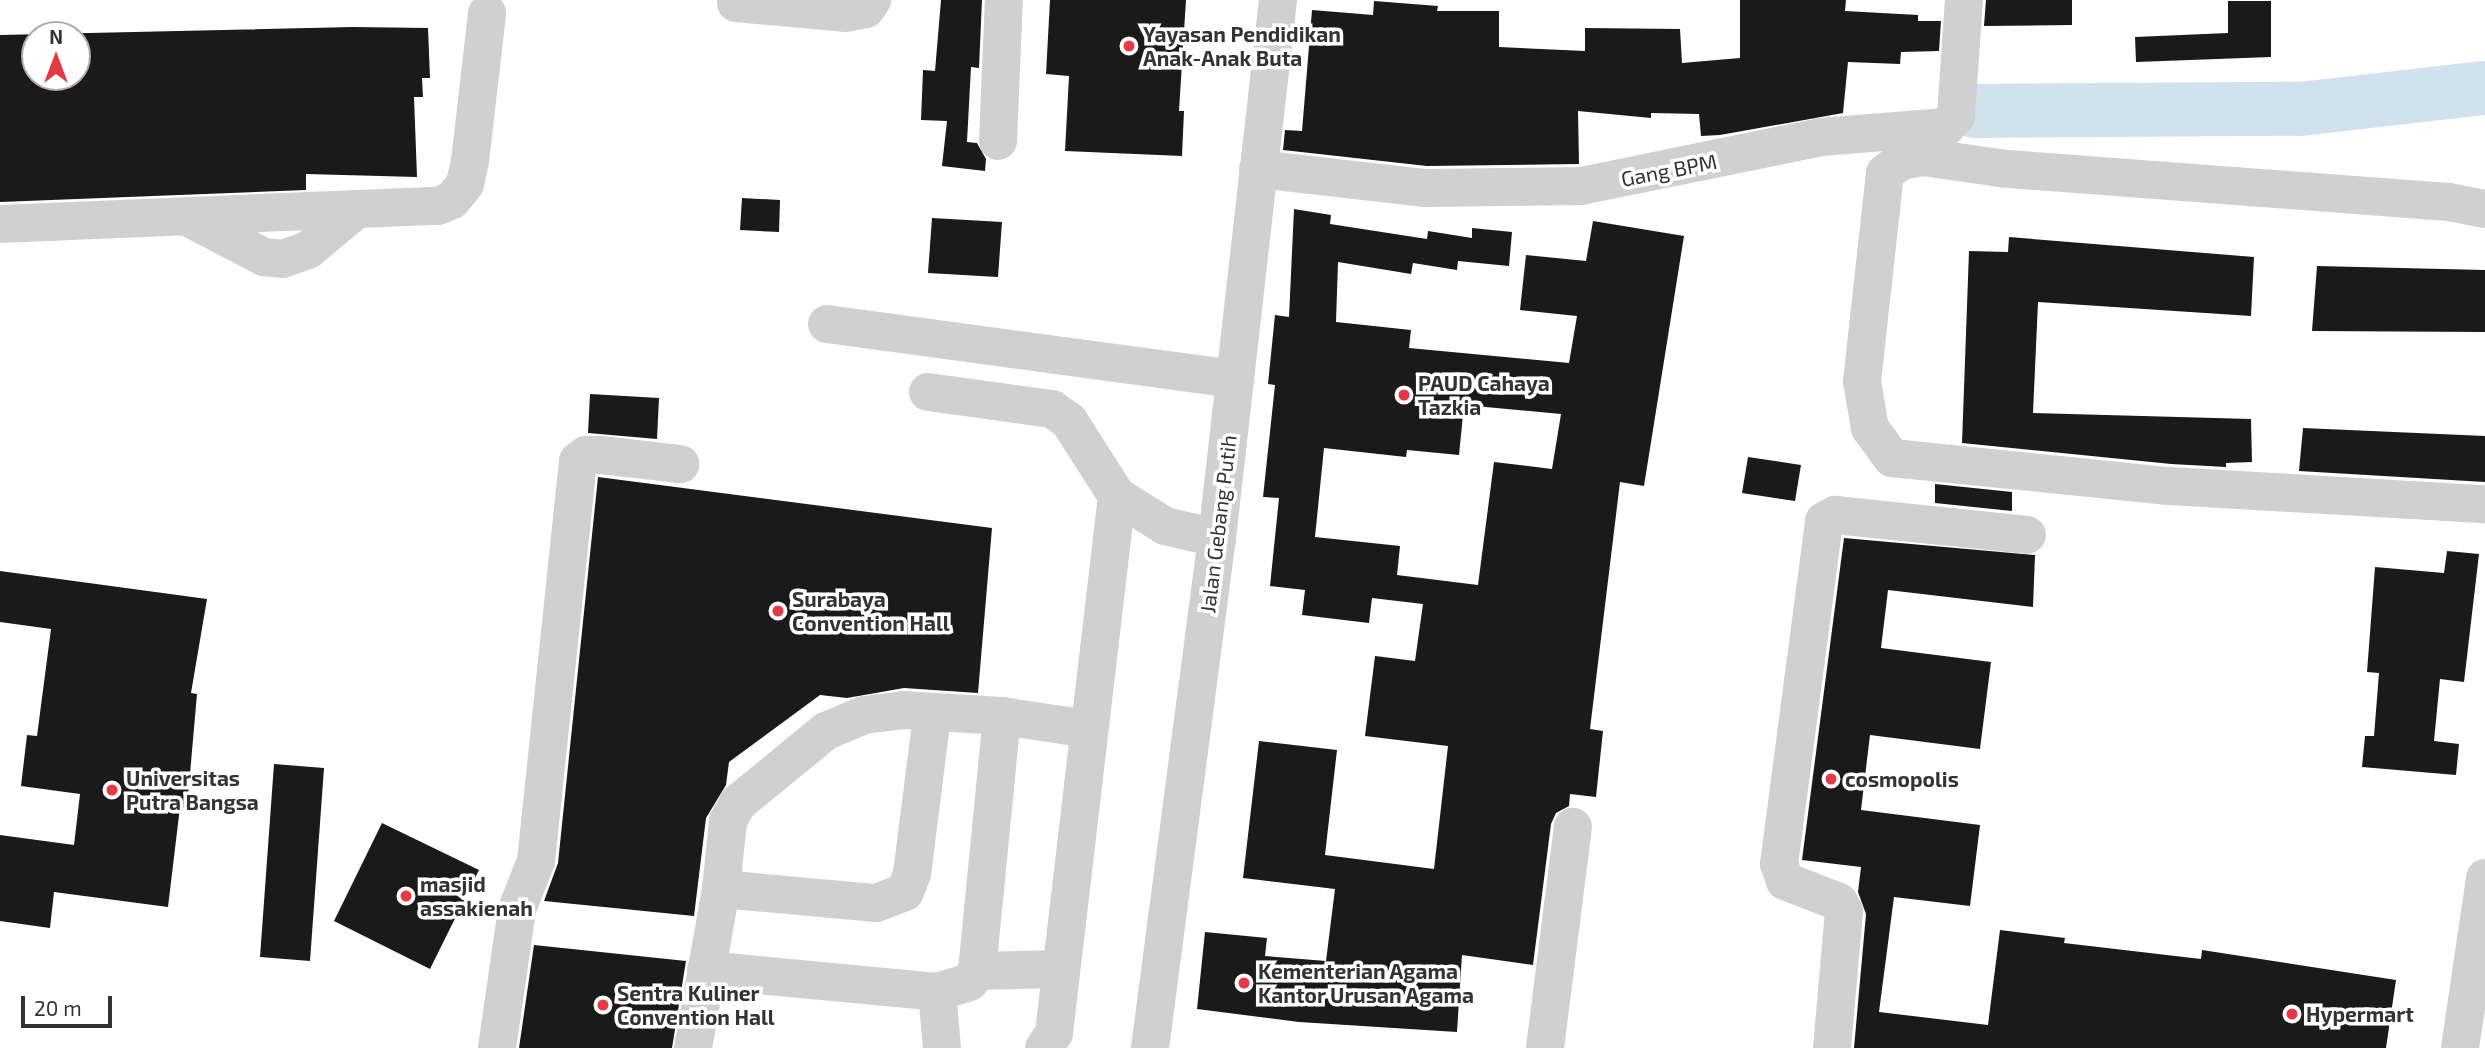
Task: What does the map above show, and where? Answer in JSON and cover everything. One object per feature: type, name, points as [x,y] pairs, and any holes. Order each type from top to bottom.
[{"type":"street","points":[[736,3],[859,12],[872,0]]},
{"type":"street","points":[[998,141],[1004,0]]},
{"type":"street","name":"Jalan Gebang Putih","points":[[1150,1048],[1217,538],[1278,0]]},
{"type":"street","name":"Gang BPM","points":[[1258,169],[1426,188],[1581,186],[1821,137],[1946,127],[1956,116],[1964,0]]},
{"type":"street","points":[[0,224],[438,206],[459,194],[470,161],[488,4]]},
{"type":"street","points":[[2485,209],[2448,202],[2000,168],[1923,157],[1901,161],[1885,173],[1862,382],[1870,428],[1892,458],[2169,486],[2485,505]]},
{"type":"street","points":[[827,324],[1235,379]]},
{"type":"street","points":[[928,391],[1052,409],[1069,421],[1117,496],[1165,526],[1217,538]]},
{"type":"street","points":[[497,1048],[517,909],[536,861],[578,461],[586,455],[601,455],[680,464]]},
{"type":"street","points":[[1044,1048],[1054,1033],[1117,496]]},
{"type":"street","points":[[1832,1048],[1844,912],[1839,902],[1785,881],[1779,864],[1824,521],[1835,515],[2027,535]]},
{"type":"street","points":[[693,1048],[721,889],[728,821],[738,803],[826,731],[864,715],[903,710],[932,715],[1002,716],[1088,729]]},
{"type":"street","points":[[721,889],[876,904],[905,892],[912,874],[932,715]]},
{"type":"street","points":[[977,971],[1002,716]]},
{"type":"street","points":[[1545,1048],[1573,827]]},
{"type":"street","points":[[2462,1033],[2485,878]]},
{"type":"street","points":[[706,970],[937,992],[956,990],[977,971],[1061,969]]},
{"type":"street","points":[[937,992],[942,1048]]},
{"type":"building","points":[[941,0],[982,0],[979,68],[971,67],[967,142],[977,143],[986,159],[985,171],[942,166],[947,121],[921,120],[923,70],[935,71]]},
{"type":"building","name":"Yayasan Pendidikan Anak-Anak Buta","points":[[1050,0],[1186,0],[1179,111],[1184,111],[1182,156],[1065,151],[1069,76],[1046,74]]},
{"type":"building","points":[[1740,0],[1846,0],[1845,11],[1918,15],[1918,21],[1941,21],[1939,51],[1901,52],[1900,64],[1848,62],[1843,113],[1720,135],[1701,136],[1699,114],[1651,113],[1651,118],[1578,111],[1579,164],[1427,166],[1283,150],[1285,130],[1302,131],[1312,10],[1373,15],[1374,1],[1438,6],[1437,11],[1499,11],[1499,47],[1585,51],[1585,28],[1680,29],[1682,63],[1740,58]]},
{"type":"building","points":[[1986,0],[2072,0],[2072,25],[1984,26]]},
{"type":"building","points":[[2228,1],[2271,1],[2271,57],[2136,62],[2135,37],[2228,33]]},
{"type":"building","points":[[428,28],[430,78],[422,78],[423,97],[414,97],[417,177],[306,174],[306,190],[0,202],[0,35],[21,35],[21,91],[91,91],[91,33]]},
{"type":"building","points":[[742,198],[780,200],[779,232],[740,230]]},
{"type":"building","points":[[1294,209],[1331,215],[1330,224],[1427,239],[1428,231],[1472,238],[1472,228],[1512,232],[1509,266],[1458,261],[1457,270],[1413,263],[1411,274],[1338,262],[1336,322],[1411,330],[1409,348],[1569,363],[1577,316],[1520,310],[1526,255],[1586,261],[1593,221],[1684,236],[1644,486],[1620,482],[1590,729],[1603,731],[1596,797],[1570,794],[1569,806],[1556,813],[1551,824],[1533,965],[1462,955],[1457,1032],[1299,1022],[1197,1009],[1205,932],[1267,938],[1265,956],[1326,961],[1335,889],[1243,878],[1259,741],[1337,750],[1325,855],[1434,869],[1448,746],[1365,736],[1375,656],[1415,661],[1423,604],[1372,598],[1369,623],[1302,615],[1305,590],[1270,586],[1279,498],[1263,497],[1275,385],[1268,384],[1275,315],[1289,317]],"holes":[[[1464,405],[1561,414],[1552,469],[1494,462],[1478,585],[1397,575],[1400,546],[1315,537],[1324,448],[1406,457],[1407,450],[1459,455]]]},
{"type":"building","points":[[932,218],[1002,222],[998,277],[928,273]]},
{"type":"building","points":[[2009,237],[2254,257],[2251,316],[2038,302],[2033,413],[2251,419],[2252,462],[2226,463],[2226,467],[2171,464],[1962,443],[1969,251],[2008,252]]},
{"type":"building","points":[[2317,266],[2485,270],[2485,332],[2312,331]]},
{"type":"building","points":[[590,394],[659,398],[657,439],[588,433]]},
{"type":"building","points":[[2303,428],[2485,436],[2485,482],[2299,471]]},
{"type":"building","points":[[1748,457],[1801,465],[1795,501],[1742,493]]},
{"type":"building","name":"Surabaya Convention Hall","points":[[598,477],[992,528],[978,693],[904,688],[847,698],[820,695],[729,762],[726,785],[706,818],[694,916],[544,901],[558,863]]},
{"type":"building","points":[[1935,484],[2012,492],[2012,511],[1935,503]]},
{"type":"building","points":[[1844,538],[2035,555],[2033,607],[1888,590],[1881,648],[1991,662],[1980,749],[1870,735],[1861,810],[1980,825],[1970,906],[1894,897],[1879,1012],[1988,1025],[2000,930],[2065,938],[2064,943],[2201,959],[2202,950],[2396,980],[2386,1048],[1854,1048],[1866,914],[1858,892],[1861,867],[1802,860]]},
{"type":"building","points":[[2447,551],[2479,554],[2464,682],[2440,679],[2434,741],[2459,744],[2456,775],[2362,767],[2365,736],[2374,736],[2379,673],[2367,672],[2375,567],[2444,573]]},
{"type":"building","points":[[0,571],[207,599],[191,693],[197,694],[187,808],[180,807],[168,907],[54,892],[50,928],[0,921],[0,835],[74,845],[80,794],[21,786],[27,735],[37,736],[51,629],[0,622]]},
{"type":"building","points":[[274,764],[324,768],[310,961],[260,957]]},
{"type":"building","name":"masjid assakienah","points":[[382,823],[479,870],[430,969],[334,921]]},
{"type":"building","name":"Sentra Kuliner Convention Hall","points":[[534,945],[686,961],[672,1048],[519,1048]]},
{"type":"waterway","points":[[1974,111],[2300,109],[2485,88]]},
{"type":"place","name":"Yayasan Pendidikan Anak-Anak Buta","points":[[1129,46]]},
{"type":"place","name":"PAUD Cahaya Tazkia","points":[[1404,395]]},
{"type":"place","name":"Surabaya Convention Hall","points":[[778,611]]},
{"type":"place","name":"cosmopolis","points":[[1831,779]]},
{"type":"place","name":"Universitas Putra Bangsa","points":[[112,790]]},
{"type":"place","name":"masjid assakienah","points":[[406,896]]},
{"type":"place","name":"Kementerian Agama Kantor Urusan Agama","points":[[1244,983]]},
{"type":"place","name":"Sentra Kuliner Convention Hall","points":[[603,1005]]},
{"type":"place","name":"Hypermart","points":[[2292,1014]]}]
